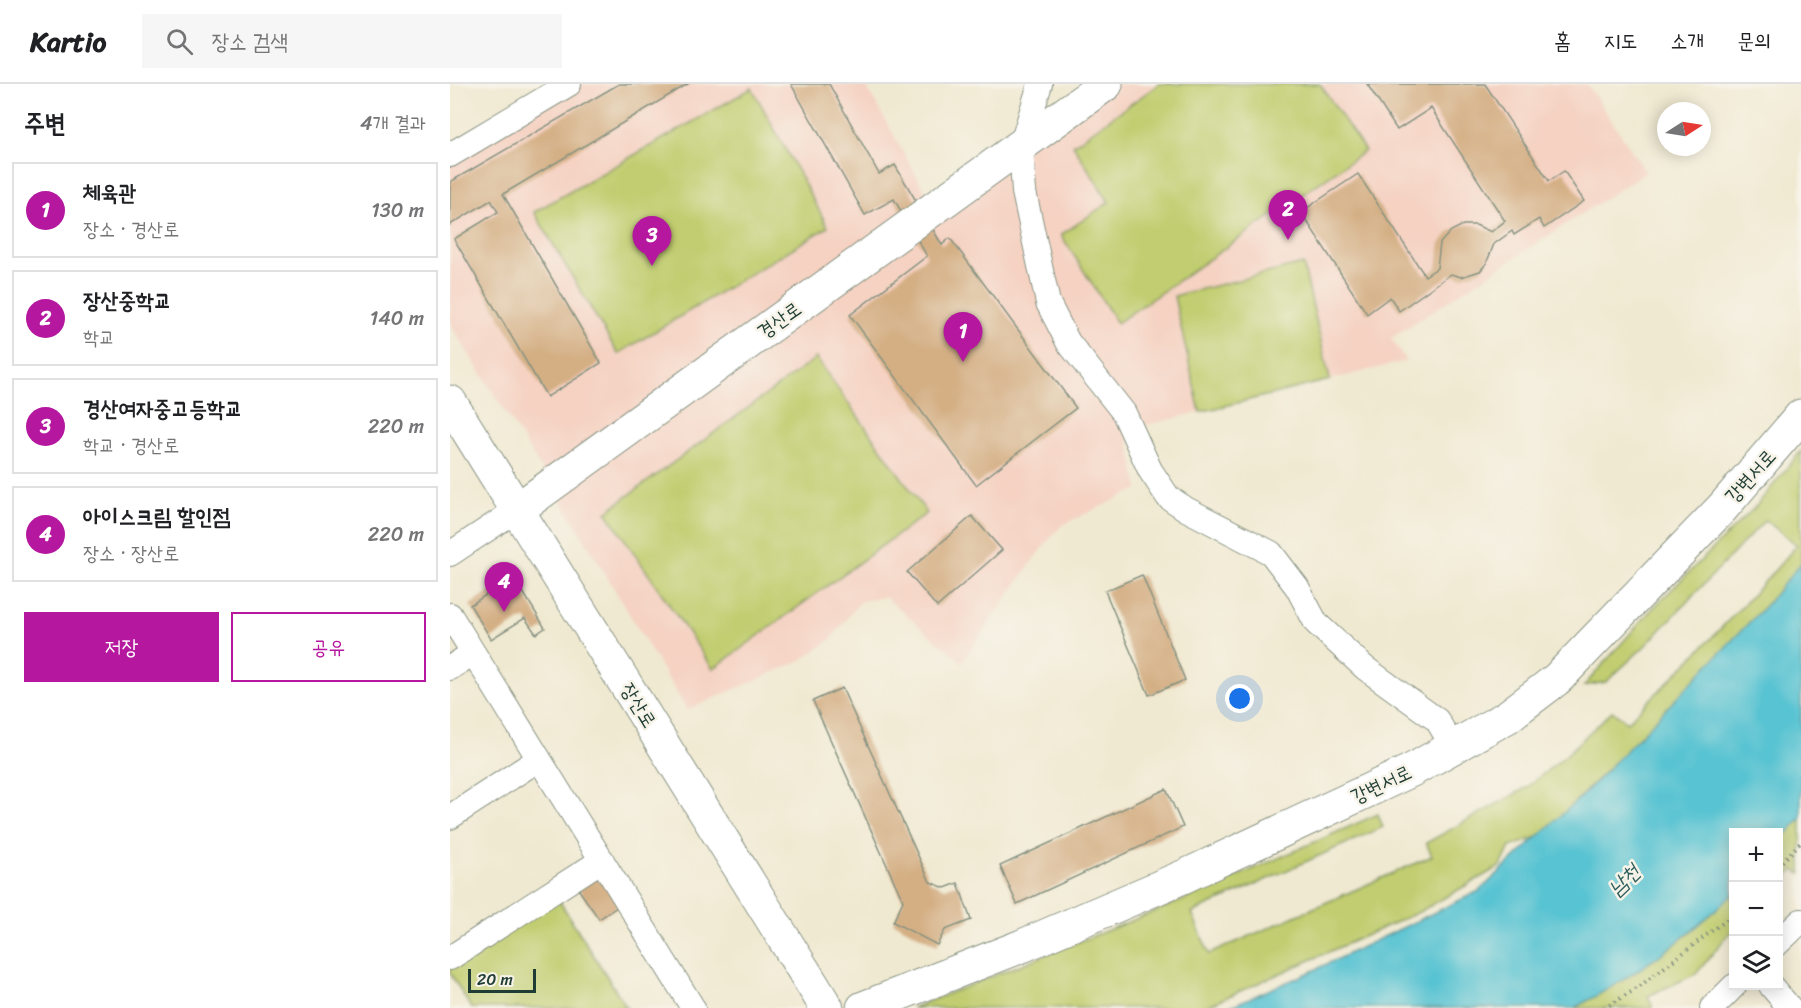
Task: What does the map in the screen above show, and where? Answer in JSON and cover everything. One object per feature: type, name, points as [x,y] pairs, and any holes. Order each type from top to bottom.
[{"type":"street","points":[[450,154],[569,84]]},
{"type":"street","points":[[1040,84],[1021,147],[1024,192],[1048,303],[1068,342],[1124,413],[1160,488],[1186,509],[1271,553],[1298,587],[1316,623],[1365,668],[1437,720],[1454,749]]},
{"type":"street","name":"경산로","points":[[450,554],[518,509],[1106,84]]},
{"type":"street","name":"장산로","points":[[450,402],[826,1008]]},
{"type":"street","name":"강변서로","points":[[863,1008],[1022,946],[1185,876],[1454,749],[1507,717],[1557,679],[1723,507],[1801,416]]},
{"type":"street","points":[[450,615],[693,1008]]},
{"type":"street","points":[[450,668],[473,653]]},
{"type":"street","points":[[450,817],[539,759]]},
{"type":"street","points":[[450,957],[602,860]]},
{"type":"street","points":[[1783,939],[1801,921]]},
{"type":"street","points":[[1712,1008],[1730,990]]},
{"type":"street","points":[[1774,990],[1790,1008]]},
{"type":"path","points":[[1783,862],[1801,842]]},
{"type":"path","points":[[1604,1008],[1636,989],[1729,918]]},
{"type":"shaded area","points":[[569,84],[865,84],[935,209],[1000,163],[1024,195],[1021,147],[1106,84],[1587,84],[1646,172],[1391,338],[1406,361],[1131,429],[1125,421],[1138,489],[1062,525],[1038,553],[962,662],[885,597],[861,601],[830,640],[802,660],[687,710],[551,484],[450,324],[450,155]]},
{"type":"green space","points":[[1159,84],[1320,84],[1365,151],[1117,323],[1061,235],[1109,202],[1073,145]]},
{"type":"green space","points":[[752,88],[828,227],[618,354],[534,212]]},
{"type":"green space","points":[[1303,264],[1330,380],[1200,412],[1174,296]]},
{"type":"green space","points":[[816,358],[927,513],[713,669],[606,512]]},
{"type":"green space","points":[[1801,451],[1801,567],[1717,659],[1560,817],[1538,837],[1510,847],[1501,866],[1419,912],[1202,1008],[912,1008],[1181,901],[1378,814],[1383,827],[1192,913],[1209,954],[1432,856],[1426,843],[1526,788],[1566,755],[1612,711],[1627,722],[1756,591],[1797,545],[1765,520],[1646,645],[1606,682],[1584,686],[1652,609],[1757,505]]},
{"type":"green space","points":[[1801,818],[1801,874],[1794,870],[1783,881],[1783,838]]},
{"type":"green space","points":[[553,891],[627,1008],[471,1008],[450,973],[450,958]]},
{"type":"green space","points":[[1729,898],[1729,934],[1696,974],[1648,996],[1653,1008],[1574,1008],[1617,984],[1658,957]]},
{"type":"water","name":"남천","points":[[1801,563],[1801,818],[1783,838],[1783,828],[1729,828],[1729,898],[1677,942],[1617,984],[1574,1008],[1226,1008],[1306,974],[1479,891],[1585,793],[1765,606]]},
{"type":"building","points":[[619,84],[688,84],[503,194],[601,363],[547,397],[454,239],[498,212],[491,200],[450,225],[450,182]]},
{"type":"building","points":[[791,84],[829,84],[879,174],[895,165],[942,245],[950,238],[1076,408],[976,485],[850,315],[927,256],[894,199],[865,215]]},
{"type":"building","points":[[1367,84],[1485,84],[1549,181],[1564,171],[1584,201],[1544,228],[1539,219],[1514,235],[1512,231],[1494,244],[1486,264],[1480,271],[1461,277],[1451,274],[1399,311],[1390,297],[1367,314],[1301,212],[1358,174],[1425,276],[1437,268],[1440,243],[1451,231],[1463,225],[1476,225],[1491,232],[1505,221],[1431,108],[1397,130]]},
{"type":"building","points":[[972,516],[1002,550],[937,607],[907,572]]},
{"type":"building","points":[[1142,575],[1185,680],[1149,695],[1105,591]]},
{"type":"building","points":[[514,577],[545,628],[536,634],[525,618],[491,639],[470,605]]},
{"type":"building","points":[[842,688],[930,882],[945,888],[958,883],[971,920],[945,930],[937,945],[893,922],[903,901],[813,701]]},
{"type":"building","points":[[1166,789],[1183,827],[1017,904],[1000,866]]},
{"type":"building","points":[[590,867],[626,901],[599,919],[572,880]]},
{"type":"place","name":"장산중학교","points":[[1288,240]]},
{"type":"place","name":"경산여자중고등학교","points":[[652,266]]},
{"type":"place","name":"체육관","points":[[963,362]]},
{"type":"place","name":"아이스크림 할인점","points":[[504,612]]}]
